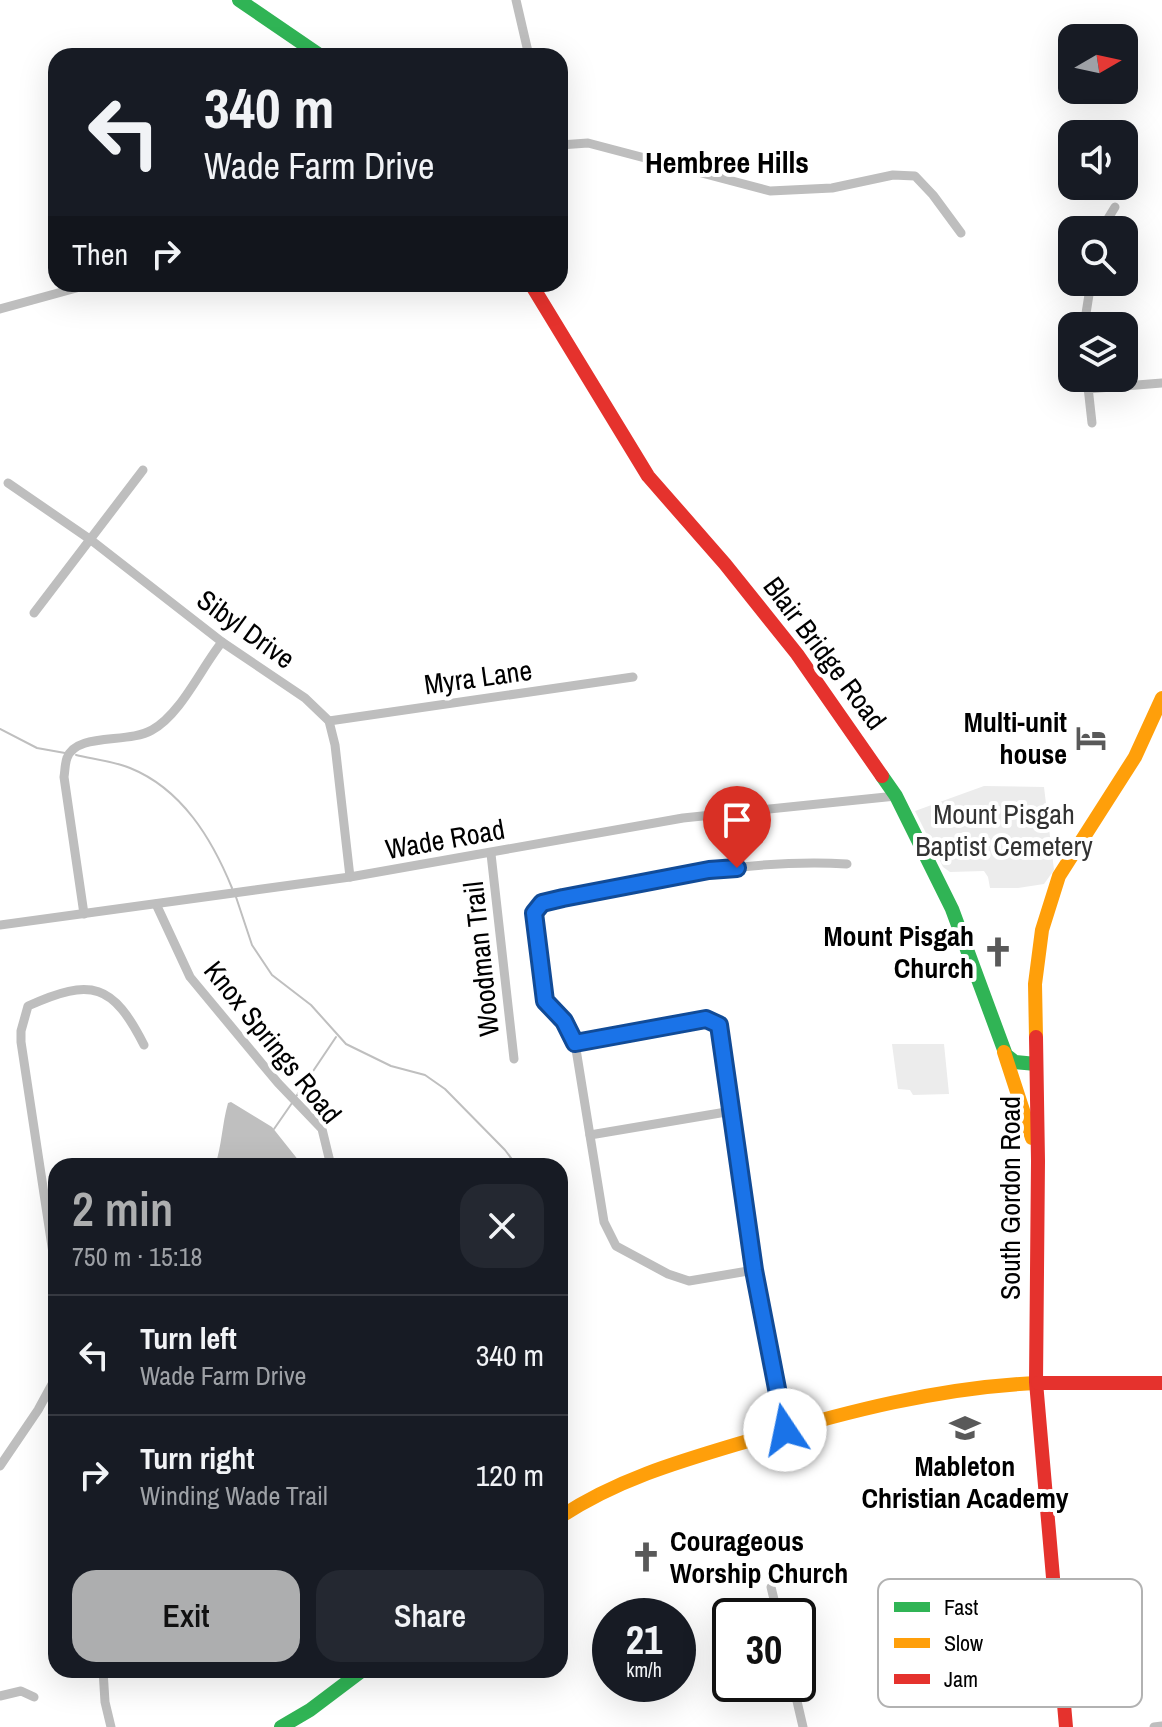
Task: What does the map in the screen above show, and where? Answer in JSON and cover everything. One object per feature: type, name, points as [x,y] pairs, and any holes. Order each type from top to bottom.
[{"type":"street","points":[[239,0],[309,48]]},
{"type":"street","points":[[516,0],[527,48]]},
{"type":"street","points":[[568,144],[588,143],[770,191],[832,188],[893,175],[915,176],[961,233]]},
{"type":"street","points":[[1110,216],[1115,207]]},
{"type":"street","points":[[0,309],[62,292]]},
{"type":"street","name":"Blair Bridge Road","points":[[536,292],[648,476],[725,564],[797,654],[896,796],[952,909],[1001,1044],[1038,1161]]},
{"type":"street","points":[[1138,385],[1162,383]]},
{"type":"street","points":[[1087,392],[1092,423]]},
{"type":"street","points":[[34,613],[143,470]]},
{"type":"street","name":"Sibyl Drive","points":[[8,483],[91,540],[222,642],[305,698],[329,721]]},
{"type":"street","points":[[84,914],[64,777],[67,757],[76,745],[90,741],[126,740],[155,729],[170,715],[222,642]]},
{"type":"street","name":"Myra Lane","points":[[329,721],[633,677]]},
{"type":"street","name":"South Gordon Road","points":[[1053,1579],[1036,1382],[1038,1161],[1035,984],[1042,930],[1059,876],[1158,719],[1162,698]]},
{"type":"street","points":[[329,721],[335,745],[350,877]]},
{"type":"street","name":"Wade Road","points":[[0,925],[350,877],[683,818],[896,796]]},
{"type":"street","name":"Woodman Trail","points":[[491,854],[514,1059]]},
{"type":"street","points":[[754,1270],[689,1281],[668,1274],[616,1246],[604,1222],[575,1043],[564,1021],[545,1001],[534,913],[542,903],[709,870],[847,864]]},
{"type":"street","name":"Knox Springs Road","points":[[156,904],[190,977],[278,1083],[322,1129],[329,1158]]},
{"type":"street","points":[[48,1197],[21,1042],[28,1006],[63,992],[84,990],[103,993],[119,1004],[144,1045]]},
{"type":"street","points":[[1001,1044],[1008,1052],[1019,1053],[1026,1048],[1028,1028],[1034,1016]]},
{"type":"street","points":[[575,1043],[706,1019],[719,1025],[754,1270],[785,1430]]},
{"type":"street","points":[[1001,1044],[1009,1059],[1036,1064]]},
{"type":"street","points":[[590,1135],[732,1111]]},
{"type":"street","points":[[568,1512],[620,1482],[652,1469],[865,1408],[929,1395],[1036,1382],[1162,1383]]},
{"type":"street","points":[[0,1466],[48,1392]]},
{"type":"street","points":[[771,1587],[774,1598]]},
{"type":"street","points":[[104,1678],[111,1727]]},
{"type":"street","points":[[281,1727],[352,1678]]},
{"type":"street","points":[[0,1696],[21,1691],[34,1697]]},
{"type":"street","points":[[797,1702],[803,1727]]},
{"type":"street","name":"South Gordon Road","points":[[1064,1707],[1066,1727]]},
{"type":"street","points":[[1154,1727],[1162,1726]]},
{"type":"green space","name":"Mount Pisgah Baptist Cemetery","points":[[984,786],[1044,787],[1054,870],[1044,884],[990,888],[984,871],[950,872],[943,867],[915,811]]},
{"type":"green space","points":[[892,1044],[944,1044],[949,1094],[913,1095],[910,1090],[898,1089]]},
{"type":"shaded area","points":[[228,1103],[272,1127],[297,1158],[217,1158]]},
{"type":"waterway","points":[[0,729],[37,748],[65,753]]},
{"type":"waterway","points":[[76,755],[130,768],[165,789],[180,802],[205,834],[232,888]]},
{"type":"waterway","points":[[236,897],[252,945],[272,975],[311,1005],[346,1044],[391,1066],[425,1075],[445,1089],[511,1158]]},
{"type":"waterway","points":[[295,1098],[336,1037]]},
{"type":"waterway","points":[[274,1129],[292,1103]]},
{"type":"traffic: fast","points":[[239,0],[309,48]]},
{"type":"traffic: fast","points":[[882,776],[896,796],[952,909],[1006,1055],[1015,1062],[1036,1064]]},
{"type":"traffic: fast","points":[[281,1727],[352,1678]]},
{"type":"traffic: slow","points":[[1036,1037],[1035,984],[1042,930],[1059,876],[1135,757],[1162,698]]},
{"type":"traffic: slow","points":[[1004,1052],[1032,1138]]},
{"type":"traffic: slow","points":[[568,1512],[605,1491],[652,1471],[786,1430],[929,1395],[1038,1383]]},
{"type":"traffic: jam","points":[[536,292],[648,476],[725,564],[797,654],[882,776]]},
{"type":"traffic: jam","points":[[1036,1037],[1036,1382],[1053,1579]]},
{"type":"traffic: jam","points":[[1038,1383],[1162,1383]]},
{"type":"traffic: jam","points":[[1064,1707],[1066,1727]]},
{"type":"place","name":"Multi-unit house","points":[[1091,738]]},
{"type":"place","name":"Mount Pisgah Church","points":[[998,952]]},
{"type":"place","name":"Mableton Christian Academy","points":[[965,1428]]},
{"type":"place","name":"Courageous Worship Church","points":[[646,1557]]},
{"type":"district","name":"Hembree Hills","points":[[727,162]]},
{"type":"route","points":[[737,868],[709,870],[563,898],[542,903],[534,913],[545,1001],[564,1021],[575,1043],[706,1019],[719,1025],[754,1270],[785,1430]]}]
